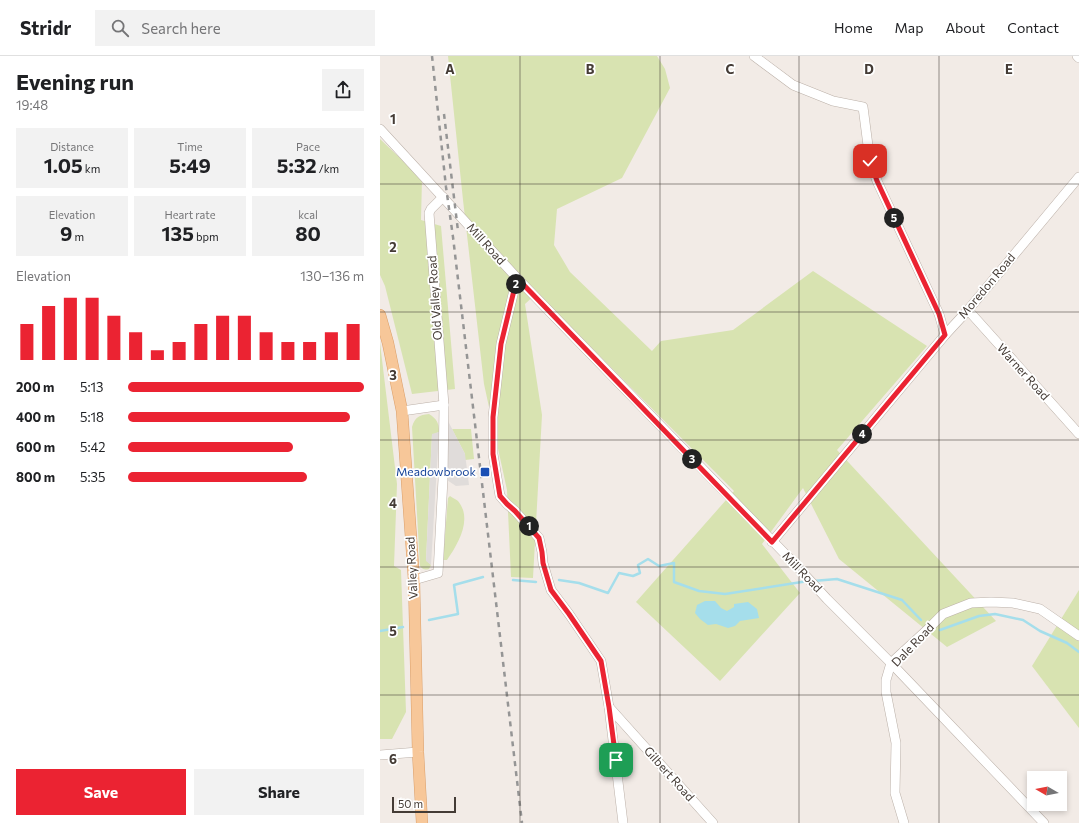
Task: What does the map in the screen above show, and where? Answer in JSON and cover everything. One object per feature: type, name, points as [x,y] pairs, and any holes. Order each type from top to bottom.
[{"type":"main road","name":"Valley Road","points":[[380,315],[388,343],[402,411],[414,580],[418,752],[422,823]]},
{"type":"street","points":[[754,56],[793,85],[833,101],[863,107],[870,161],[939,314],[945,335]]},
{"type":"street","name":"Mill Road","points":[[380,129],[517,278],[792,561],[827,599],[892,664],[1044,823]]},
{"type":"street","name":"Moredon Road","points":[[772,542],[1079,177]]},
{"type":"street","name":"Old Valley Road","points":[[414,580],[438,573],[444,406],[429,213],[443,197]]},
{"type":"street","points":[[517,278],[501,344],[493,417],[493,454],[500,496],[539,538],[543,563],[551,590],[601,661],[609,707],[623,823]]},
{"type":"street","name":"Warner Road","points":[[968,310],[1079,434]]},
{"type":"street","points":[[402,411],[444,406]]},
{"type":"street","name":"Dale Road","points":[[904,823],[895,793],[896,743],[886,692],[886,680],[892,664],[943,614],[971,603],[1013,603],[1040,609],[1079,636]]},
{"type":"street","name":"Gilbert Road","points":[[609,707],[713,823]]},
{"type":"street","points":[[380,755],[418,752]]},
{"type":"green space","points":[[448,56],[657,56],[665,69],[670,88],[622,178],[557,209],[554,245],[570,272],[652,351],[661,341],[733,330],[813,271],[927,346],[837,450],[996,621],[947,647],[839,559],[803,488],[762,544],[800,593],[720,681],[636,602],[734,491],[537,293],[525,304],[542,415],[533,578],[511,577],[507,490],[484,384]]},
{"type":"green space","points":[[380,139],[422,179],[421,220],[441,226],[455,389],[412,394],[385,286],[380,275]]},
{"type":"green space","points":[[380,343],[397,484],[394,566],[401,570],[406,712],[392,739],[380,739]]},
{"type":"green space","points":[[429,414],[437,422],[439,432],[432,435],[426,560],[431,565],[429,569],[425,570],[420,566],[412,427],[418,417]]},
{"type":"green space","points":[[452,429],[471,429],[474,459],[465,460],[465,454]]},
{"type":"green space","points":[[450,496],[458,501],[462,508],[464,523],[455,547],[447,560],[443,560],[448,498]]},
{"type":"green space","points":[[1079,590],[1079,728],[1032,666]]},
{"type":"shaded area","points":[[448,421],[465,454],[469,485],[456,486],[447,480]]},
{"type":"shaded area","points":[[439,432],[431,565],[426,561],[432,434]]},
{"type":"water","points":[[705,601],[715,601],[721,608],[727,611],[734,607],[734,604],[748,602],[757,609],[759,618],[740,621],[735,626],[728,628],[716,624],[708,625],[695,613],[697,605]]},
{"type":"waterway","points":[[559,580],[579,583],[608,593],[619,573],[633,576],[640,573],[638,565],[648,559],[659,566],[674,563],[674,582],[699,591],[725,594],[808,581]]},
{"type":"waterway","points":[[429,620],[458,614],[454,585],[483,577]]},
{"type":"waterway","points":[[813,581],[837,579],[902,600],[921,620]]},
{"type":"waterway","points":[[513,580],[536,582]]},
{"type":"waterway","points":[[940,630],[979,616],[995,614],[1023,620],[1040,631],[1067,643],[1079,652]]},
{"type":"waterway","points":[[380,631],[403,627]]},
{"type":"railway","points":[[432,56],[446,187],[522,823]]},
{"type":"railway","points":[[444,114],[458,231]]},
{"type":"place","name":"Meadowbrook","points":[[485,472]]},
{"type":"route","points":[[616,760],[601,661],[551,590],[543,563],[539,538],[500,496],[493,454],[493,417],[501,344],[517,278],[772,542],[945,335],[939,314],[877,181],[870,161]]}]
